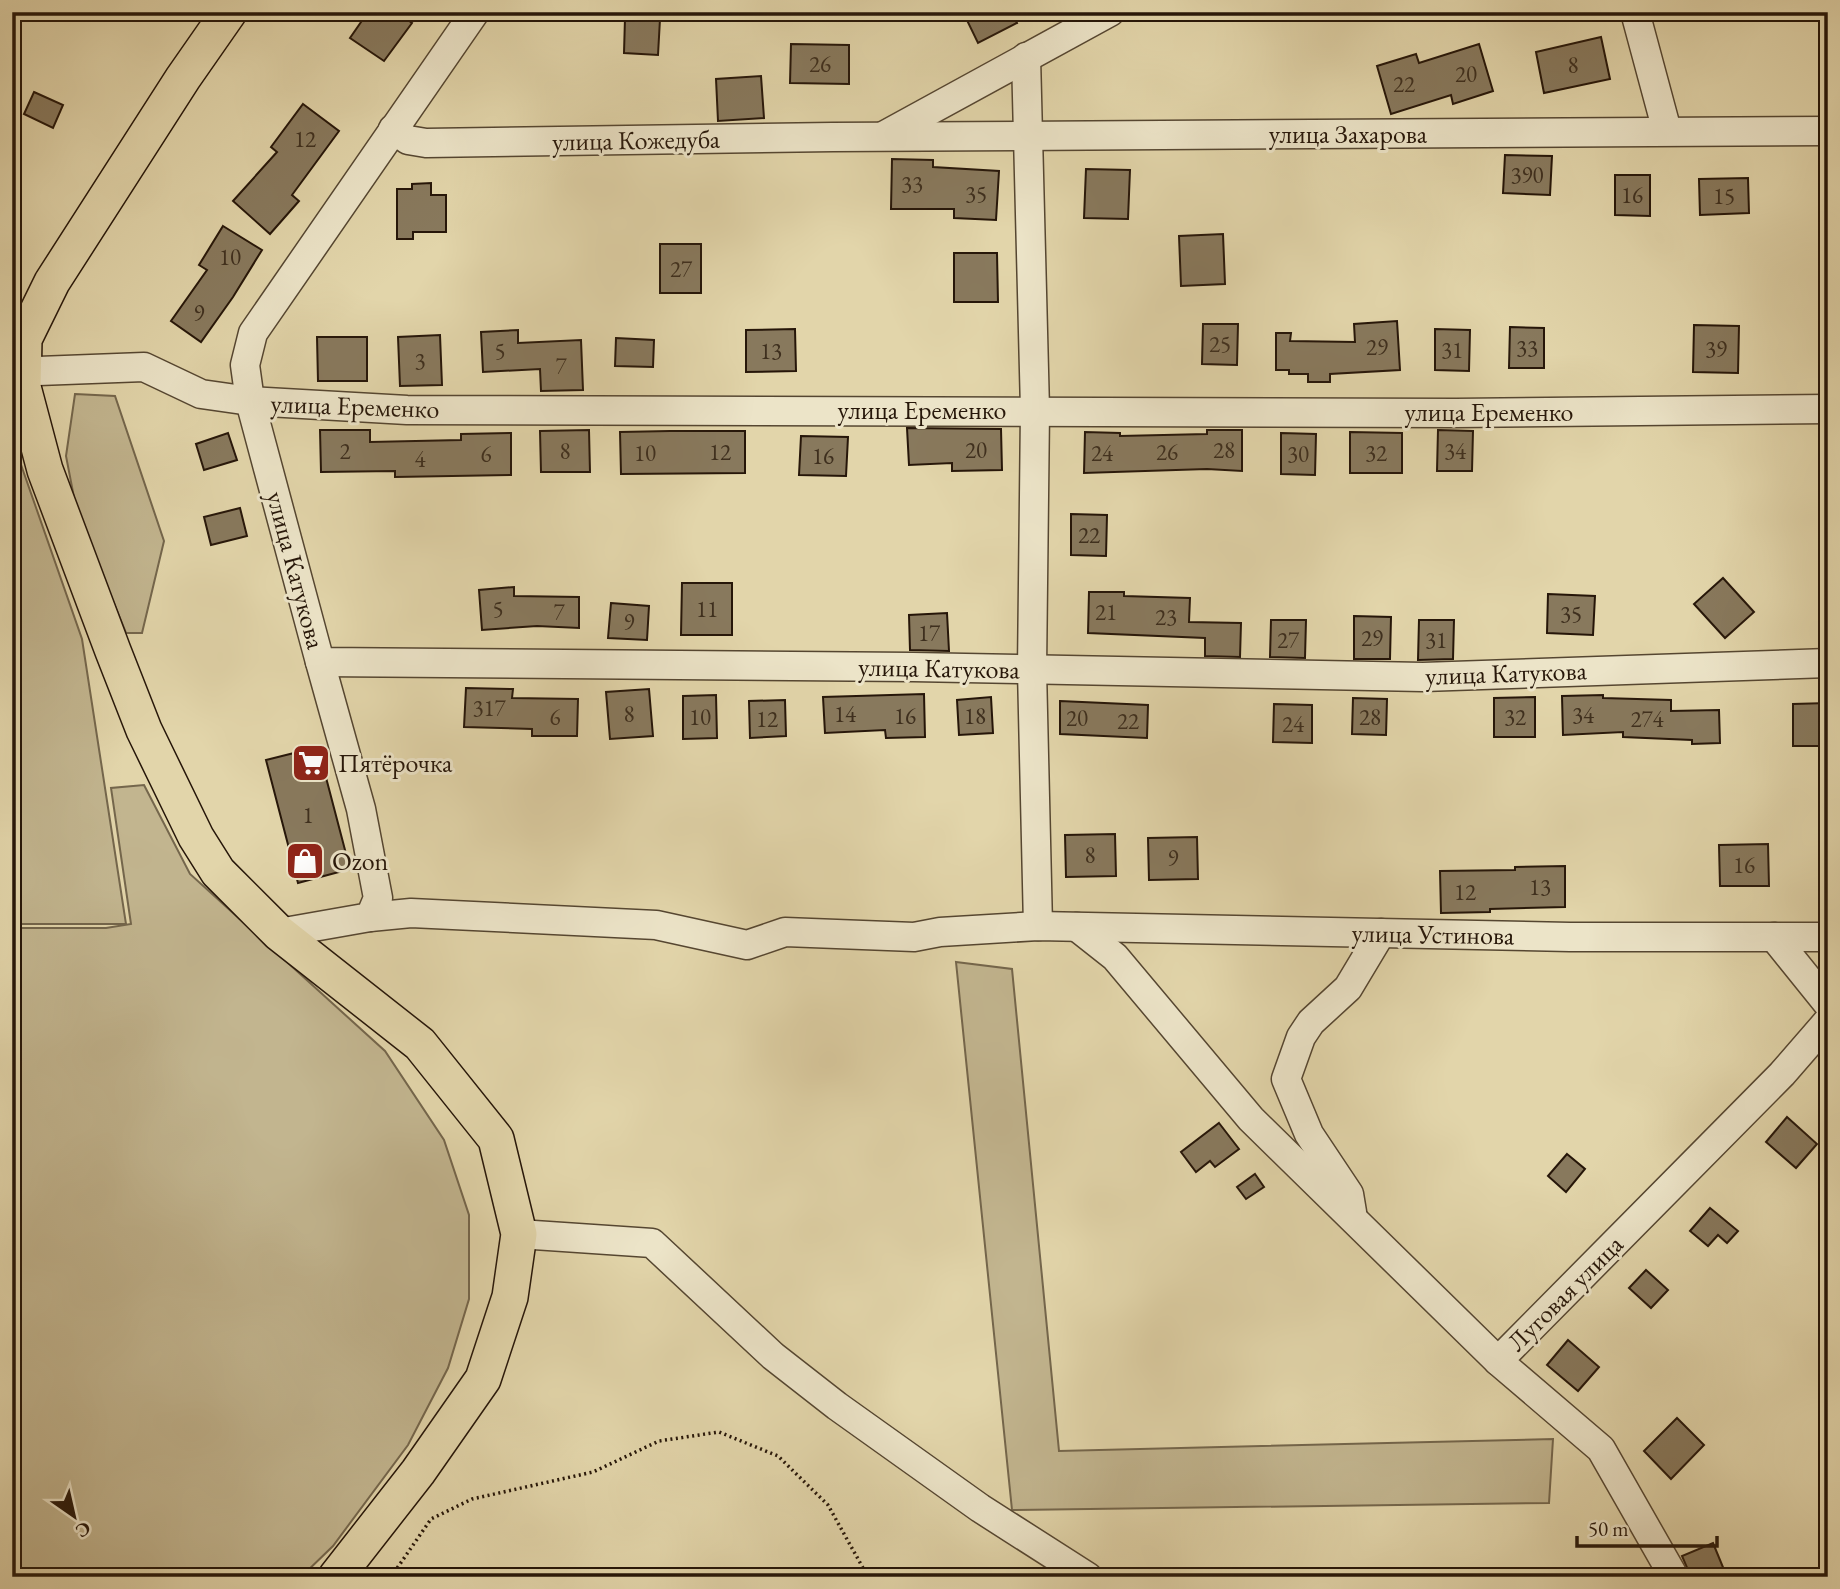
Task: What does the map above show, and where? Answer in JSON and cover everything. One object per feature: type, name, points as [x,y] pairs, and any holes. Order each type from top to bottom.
[{"type":"main road","points":[[229,12],[183,78],[52,282],[24,339],[18,372],[45,470],[144,730],[196,837],[218,872],[279,933],[420,1044],[496,1139],[519,1234],[510,1297],[483,1379],[418,1472],[336,1577]]},
{"type":"street","points":[[250,401],[245,365],[253,333],[475,12]]},
{"type":"street","name":"улица Кожедуба","points":[[883,137],[1110,12]]},
{"type":"street","points":[[1634,12],[1667,131]]},
{"type":"street","points":[[1026,57],[1035,410],[1032,670],[1038,926]]},
{"type":"street","name":"улица Кожедуба","points":[[393,130],[408,140],[426,143],[1028,136]]},
{"type":"street","name":"улица Захарова","points":[[1028,136],[1828,131]]},
{"type":"street","name":"улица Еременко","points":[[18,372],[144,367],[201,394],[250,401],[421,410],[1456,413],[1828,408]]},
{"type":"street","name":"улица Катукова","points":[[250,401],[320,662],[886,667],[1423,677],[1828,663]]},
{"type":"street","points":[[320,662],[361,809],[378,898],[370,916]]},
{"type":"street","name":"улица Устинова","points":[[279,933],[370,916],[411,913],[656,925],[747,945],[785,932],[914,937],[940,932],[1038,926],[1570,937],[1828,937]]},
{"type":"street","points":[[1077,927],[1115,957],[1251,1119],[1498,1361]]},
{"type":"street","points":[[1353,1219],[1349,1194],[1309,1134],[1286,1079],[1301,1037],[1311,1021],[1348,988],[1381,933]]},
{"type":"street","points":[[1774,937],[1828,1004]]},
{"type":"street","name":"Луговая улица","points":[[1674,1577],[1601,1449],[1498,1361],[1782,1074],[1828,1021]]},
{"type":"street","points":[[519,1234],[652,1243],[773,1356],[836,1406],[980,1508],[1088,1577]]},
{"type":"path","points":[[391,1577],[431,1519],[471,1499],[593,1472],[659,1441],[719,1432],[778,1456],[828,1505],[868,1577]]},
{"type":"shaded area","points":[[75,394],[115,396],[164,541],[142,633],[126,633],[77,513],[66,456]]},
{"type":"shaded area","points":[[12,439],[82,639],[126,924],[12,924]]},
{"type":"shaded area","points":[[144,785],[190,874],[385,1051],[444,1140],[469,1215],[469,1299],[448,1368],[408,1445],[333,1546],[301,1577],[12,1577],[12,928],[106,928],[131,924],[111,788]]},
{"type":"shaded area","points":[[956,962],[1012,969],[1059,1451],[1553,1439],[1549,1503],[1012,1510]]},
{"type":"building","points":[[368,12],[397,12],[412,23],[384,61],[350,38]]},
{"type":"building","points":[[963,12],[1012,12],[1017,23],[978,43]]},
{"type":"building","points":[[625,18],[660,19],[658,55],[624,53]]},
{"type":"building","points":[[1601,37],[1610,79],[1544,93],[1536,52]]},
{"type":"building","points":[[791,44],[849,45],[849,84],[790,83]]},
{"type":"building","points":[[1479,44],[1493,91],[1453,104],[1451,95],[1391,114],[1377,66],[1416,54],[1419,63]]},
{"type":"building","points":[[761,76],[764,118],[718,121],[716,79]]},
{"type":"building","points":[[34,92],[63,105],[53,128],[24,114]]},
{"type":"building","points":[[303,104],[339,131],[292,195],[299,201],[270,234],[233,201],[277,152],[271,147]]},
{"type":"building","points":[[1505,155],[1552,156],[1550,195],[1503,193]]},
{"type":"building","points":[[892,159],[933,160],[933,167],[999,171],[996,220],[954,218],[954,209],[891,209]]},
{"type":"building","points":[[1086,169],[1130,170],[1128,219],[1084,218]]},
{"type":"building","points":[[1615,175],[1650,175],[1650,216],[1615,215]]},
{"type":"building","points":[[1748,178],[1749,213],[1700,215],[1699,179]]},
{"type":"building","points":[[431,183],[431,195],[446,195],[446,232],[413,232],[413,239],[397,239],[397,189],[412,189],[412,184]]},
{"type":"building","points":[[223,226],[262,250],[201,342],[171,321],[207,270],[199,265]]},
{"type":"building","points":[[1223,234],[1225,284],[1181,286],[1179,236]]},
{"type":"building","points":[[660,244],[701,244],[701,293],[660,293]]},
{"type":"building","points":[[954,253],[997,253],[998,302],[954,302]]},
{"type":"building","points":[[1397,321],[1400,370],[1330,374],[1330,382],[1308,382],[1308,374],[1289,374],[1289,370],[1276,370],[1276,333],[1291,333],[1290,341],[1355,342],[1354,324]]},
{"type":"building","points":[[1203,324],[1238,324],[1237,365],[1202,364]]},
{"type":"building","points":[[1694,325],[1739,326],[1738,373],[1693,372]]},
{"type":"building","points":[[1510,327],[1544,328],[1544,368],[1509,368]]},
{"type":"building","points":[[795,329],[796,371],[746,372],[746,330]]},
{"type":"building","points":[[1435,329],[1470,330],[1469,371],[1435,370]]},
{"type":"building","points":[[518,330],[518,343],[581,340],[583,390],[541,391],[540,369],[483,372],[481,332]]},
{"type":"building","points":[[440,335],[442,385],[400,386],[398,337]]},
{"type":"building","points":[[317,337],[367,337],[367,381],[318,381]]},
{"type":"building","points":[[616,338],[654,340],[653,367],[615,366]]},
{"type":"building","points":[[907,428],[1001,429],[1002,470],[952,471],[952,463],[909,465]]},
{"type":"building","points":[[320,430],[370,430],[370,442],[461,440],[461,434],[511,433],[511,475],[395,477],[395,471],[321,472]]},
{"type":"building","points":[[589,430],[590,472],[541,472],[540,431]]},
{"type":"building","points":[[1207,430],[1242,430],[1242,471],[1207,469],[1084,473],[1085,432],[1120,433],[1120,436],[1207,434]]},
{"type":"building","points":[[1438,430],[1473,431],[1472,471],[1437,471]]},
{"type":"building","points":[[745,431],[745,473],[621,474],[620,432]]},
{"type":"building","points":[[1350,432],[1402,433],[1402,473],[1350,473]]},
{"type":"building","points":[[228,433],[237,460],[204,470],[196,444]]},
{"type":"building","points":[[1281,433],[1316,434],[1315,475],[1281,474]]},
{"type":"building","points":[[801,436],[848,437],[846,476],[799,475]]},
{"type":"building","points":[[240,508],[247,536],[211,545],[204,517]]},
{"type":"building","points":[[1071,514],[1107,515],[1106,556],[1071,555]]},
{"type":"building","points":[[1723,578],[1754,612],[1725,638],[1694,604]]},
{"type":"building","points":[[682,583],[732,583],[732,635],[681,635]]},
{"type":"building","points":[[514,587],[514,596],[579,597],[579,628],[537,626],[482,630],[479,590]]},
{"type":"building","points":[[1089,592],[1190,598],[1189,622],[1241,623],[1240,657],[1205,656],[1205,638],[1088,633]]},
{"type":"building","points":[[1548,594],[1595,596],[1593,635],[1547,633]]},
{"type":"building","points":[[611,603],[649,606],[647,640],[608,638]]},
{"type":"building","points":[[947,613],[949,651],[910,650],[909,615]]},
{"type":"building","points":[[1354,616],[1391,617],[1390,659],[1354,659]]},
{"type":"building","points":[[1271,620],[1306,620],[1305,658],[1270,657]]},
{"type":"building","points":[[1419,620],[1454,620],[1453,659],[1418,660]]},
{"type":"building","points":[[466,688],[513,689],[512,698],[578,699],[577,736],[532,736],[532,729],[464,727]]},
{"type":"building","points":[[649,689],[653,736],[610,739],[606,692]]},
{"type":"building","points":[[924,694],[925,737],[886,738],[885,730],[825,733],[823,697]]},
{"type":"building","points":[[716,695],[717,738],[683,739],[683,696]]},
{"type":"building","points":[[1603,695],[1603,698],[1671,700],[1671,711],[1719,710],[1720,743],[1692,744],[1692,740],[1623,737],[1623,732],[1563,735],[1562,696]]},
{"type":"building","points":[[991,697],[993,733],[959,735],[957,700]]},
{"type":"building","points":[[1535,697],[1535,737],[1494,737],[1494,698]]},
{"type":"building","points":[[1353,698],[1387,699],[1386,735],[1352,734]]},
{"type":"building","points":[[785,700],[786,736],[750,738],[749,701]]},
{"type":"building","points":[[1060,701],[1148,705],[1147,738],[1060,734]]},
{"type":"building","points":[[1828,703],[1828,746],[1793,746],[1793,704]]},
{"type":"building","points":[[1274,704],[1312,705],[1312,743],[1273,742]]},
{"type":"building","points":[[318,747],[350,869],[298,883],[266,760]]},
{"type":"building","points":[[1115,834],[1116,876],[1066,877],[1065,835]]},
{"type":"building","points":[[1197,837],[1198,879],[1149,880],[1148,838]]},
{"type":"building","points":[[1768,844],[1769,886],[1720,886],[1719,845]]},
{"type":"building","points":[[1565,866],[1565,907],[1441,913],[1440,871]]},
{"type":"building","points":[[1787,1117],[1817,1144],[1796,1168],[1766,1142]]},
{"type":"building","points":[[1219,1123],[1239,1149],[1215,1167],[1210,1161],[1196,1172],[1181,1152]]},
{"type":"building","points":[[1567,1154],[1585,1169],[1566,1192],[1548,1176]]},
{"type":"building","points":[[1255,1174],[1264,1187],[1246,1199],[1237,1187]]},
{"type":"building","points":[[1710,1208],[1738,1231],[1727,1243],[1718,1235],[1708,1246],[1690,1231]]},
{"type":"building","points":[[1646,1270],[1668,1290],[1651,1308],[1629,1288]]},
{"type":"building","points":[[1568,1340],[1599,1367],[1578,1391],[1547,1365]]},
{"type":"building","points":[[1677,1418],[1704,1445],[1671,1479],[1644,1451]]},
{"type":"building","points":[[1713,1543],[1727,1577],[1691,1577],[1682,1556]]},
{"type":"place","name":"Пятёрочка","points":[[311,763]]},
{"type":"place","name":"Ozon","points":[[305,861]]}]
